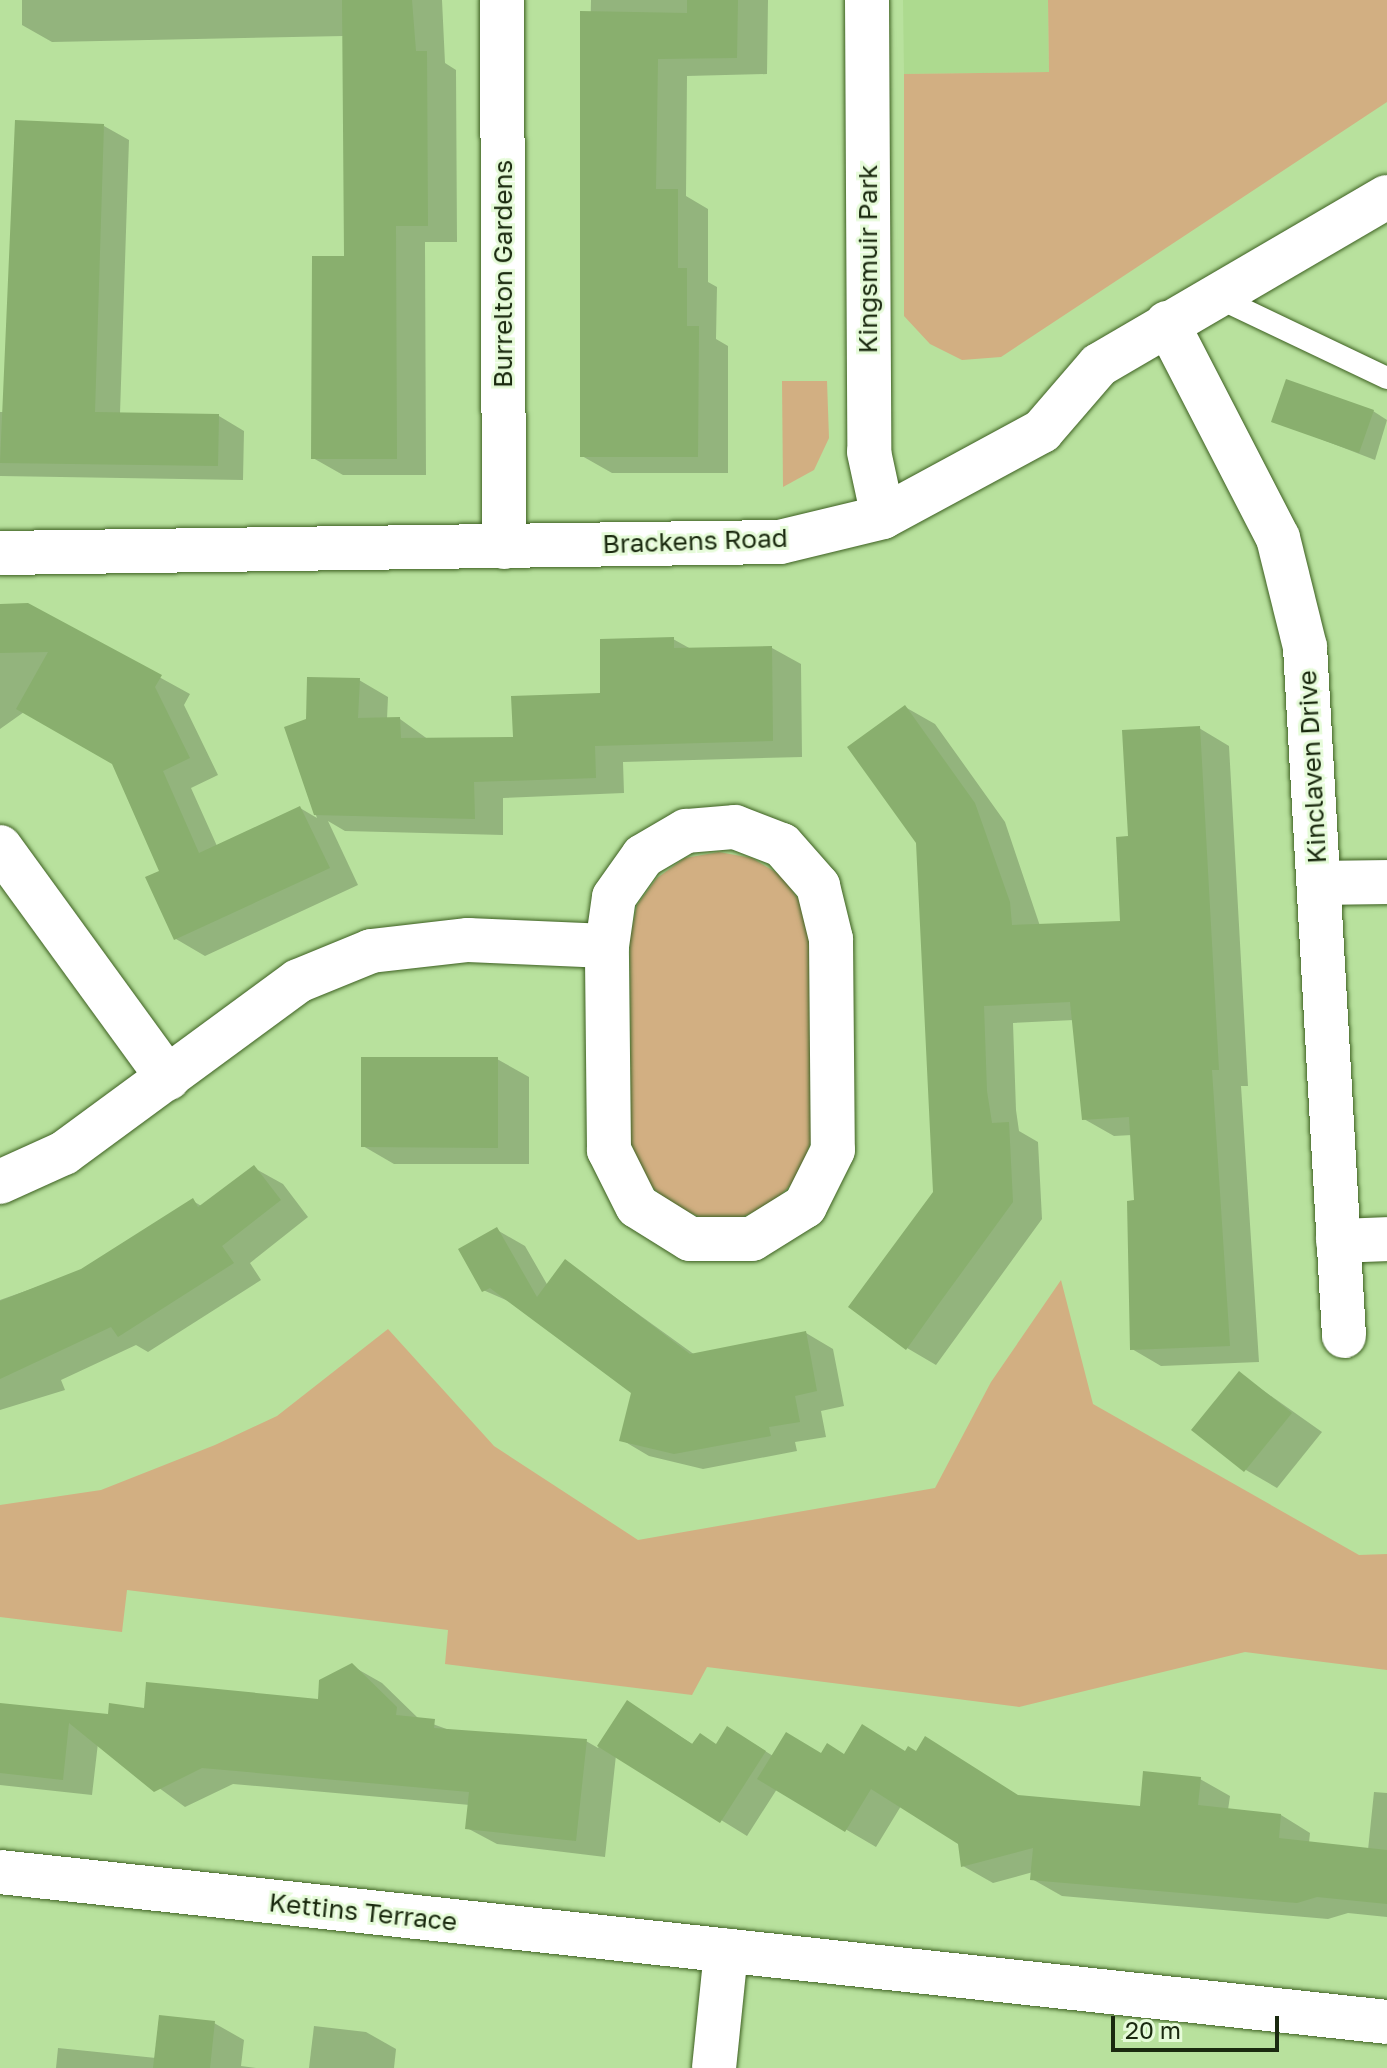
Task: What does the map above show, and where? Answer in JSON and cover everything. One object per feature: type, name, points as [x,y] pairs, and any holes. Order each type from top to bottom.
[{"type":"street","name":"Burrelton Gardens","points":[[502,0],[504,547]]},
{"type":"street","name":"Kingsmuir Park","points":[[867,0],[869,452],[883,517]]},
{"type":"street","name":"Brackens Road","points":[[0,553],[780,542],[883,517],[1042,431],[1099,365],[1387,197]]},
{"type":"street","name":"Kinclaven Drive","points":[[1167,323],[1278,538],[1305,647],[1344,1336]]},
{"type":"street","points":[[735,827],[782,845],[818,886],[831,939],[833,1150],[805,1206],[752,1239],[690,1239],[637,1206],[609,1150],[607,946],[614,897],[643,856],[686,831],[735,827]]},
{"type":"street","points":[[0,847],[168,1078]]},
{"type":"street","points":[[1319,883],[1387,882]]},
{"type":"street","points":[[0,1182],[64,1153],[298,981],[371,951],[468,940],[607,946]]},
{"type":"street","points":[[1338,1241],[1387,1239]]},
{"type":"street","name":"Kettins Terrace","points":[[0,1872],[1387,2022]]},
{"type":"street","points":[[714,2068],[726,1951]]},
{"type":"lane","points":[[1217,297],[1387,378]]},
{"type":"shaded area","points":[[903,0],[1048,0],[1049,72],[904,74]]},
{"type":"shaded area","points":[[1048,0],[1387,0],[1387,102],[1001,357],[962,360],[930,344],[904,316],[904,74],[1049,72]]},
{"type":"shaded area","points":[[782,381],[827,381],[829,438],[814,470],[783,487]]},
{"type":"shaded area","points":[[719,852],[752,858],[782,876],[802,905],[809,938],[811,1141],[799,1176],[773,1203],[740,1218],[703,1218],[669,1204],[644,1178],[631,1143],[630,939],[637,905],[657,878],[685,858]]},
{"type":"shaded area","points":[[1061,1280],[1093,1404],[1359,1555],[1387,1554],[1387,1670],[1245,1652],[1019,1707],[707,1667],[692,1695],[445,1664],[448,1630],[127,1590],[122,1632],[0,1617],[0,1505],[101,1490],[215,1445],[277,1416],[388,1329],[494,1446],[638,1540],[935,1488],[991,1382]]},
{"type":"building","points":[[342,0],[412,0],[416,51],[427,51],[428,226],[396,226],[397,459],[311,459],[312,256],[344,256]]},
{"type":"building","points":[[687,0],[738,0],[737,58],[658,59],[656,189],[678,189],[678,268],[687,268],[687,326],[699,326],[698,457],[580,457],[580,11],[687,13]]},
{"type":"building","points":[[15,120],[104,124],[95,412],[219,414],[218,466],[0,463]]},
{"type":"building","points":[[1286,379],[1374,410],[1359,453],[1271,422]]},
{"type":"building","points":[[28,603],[162,675],[155,687],[190,758],[163,771],[199,853],[300,806],[330,868],[174,940],[145,877],[159,871],[112,764],[16,709],[48,652],[0,653],[0,604]]},
{"type":"building","points":[[674,637],[674,648],[772,646],[773,741],[595,746],[596,778],[474,782],[475,819],[314,815],[284,727],[306,719],[307,677],[360,678],[358,718],[400,717],[401,738],[513,737],[511,696],[600,693],[600,639]]},
{"type":"building","points":[[905,705],[975,803],[1010,902],[1012,925],[1120,921],[1116,837],[1128,836],[1122,730],[1200,726],[1219,1070],[1212,1070],[1230,1346],[1130,1350],[1127,1201],[1134,1200],[1129,1117],[1082,1120],[1070,1002],[984,1006],[987,1091],[992,1123],[1009,1122],[1013,1202],[906,1350],[848,1307],[933,1192],[916,843],[847,747]]},
{"type":"building","points":[[361,1057],[498,1057],[498,1148],[361,1147]]},
{"type":"building","points":[[254,1165],[281,1200],[222,1246],[234,1263],[118,1337],[111,1327],[0,1379],[0,1301],[81,1269],[193,1198],[198,1207]]},
{"type":"building","points":[[497,1227],[537,1297],[565,1259],[690,1354],[806,1331],[817,1391],[795,1396],[800,1422],[769,1427],[771,1436],[674,1454],[619,1441],[631,1393],[490,1288],[482,1292],[458,1249]]},
{"type":"building","points":[[1239,1371],[1292,1413],[1244,1472],[1191,1430]]},
{"type":"building","points":[[352,1663],[397,1707],[396,1715],[435,1719],[434,1728],[587,1739],[576,1841],[465,1829],[469,1792],[202,1768],[154,1792],[69,1723],[63,1780],[0,1773],[0,1703],[108,1714],[109,1703],[144,1708],[146,1682],[318,1699],[319,1680]]},
{"type":"building","points":[[627,1700],[692,1744],[700,1733],[716,1744],[727,1726],[766,1751],[720,1823],[597,1746]]},
{"type":"building","points":[[862,1724],[905,1751],[908,1746],[916,1751],[925,1736],[1018,1795],[1140,1806],[1143,1771],[1201,1777],[1198,1805],[1281,1814],[1279,1838],[1387,1850],[1387,1904],[1317,1897],[1297,1903],[1030,1880],[1033,1848],[961,1867],[958,1844],[871,1789],[845,1832],[757,1779],[786,1732],[821,1753],[827,1743],[844,1754]]},
{"type":"building","points":[[159,2015],[215,2021],[210,2068],[153,2068]]}]
